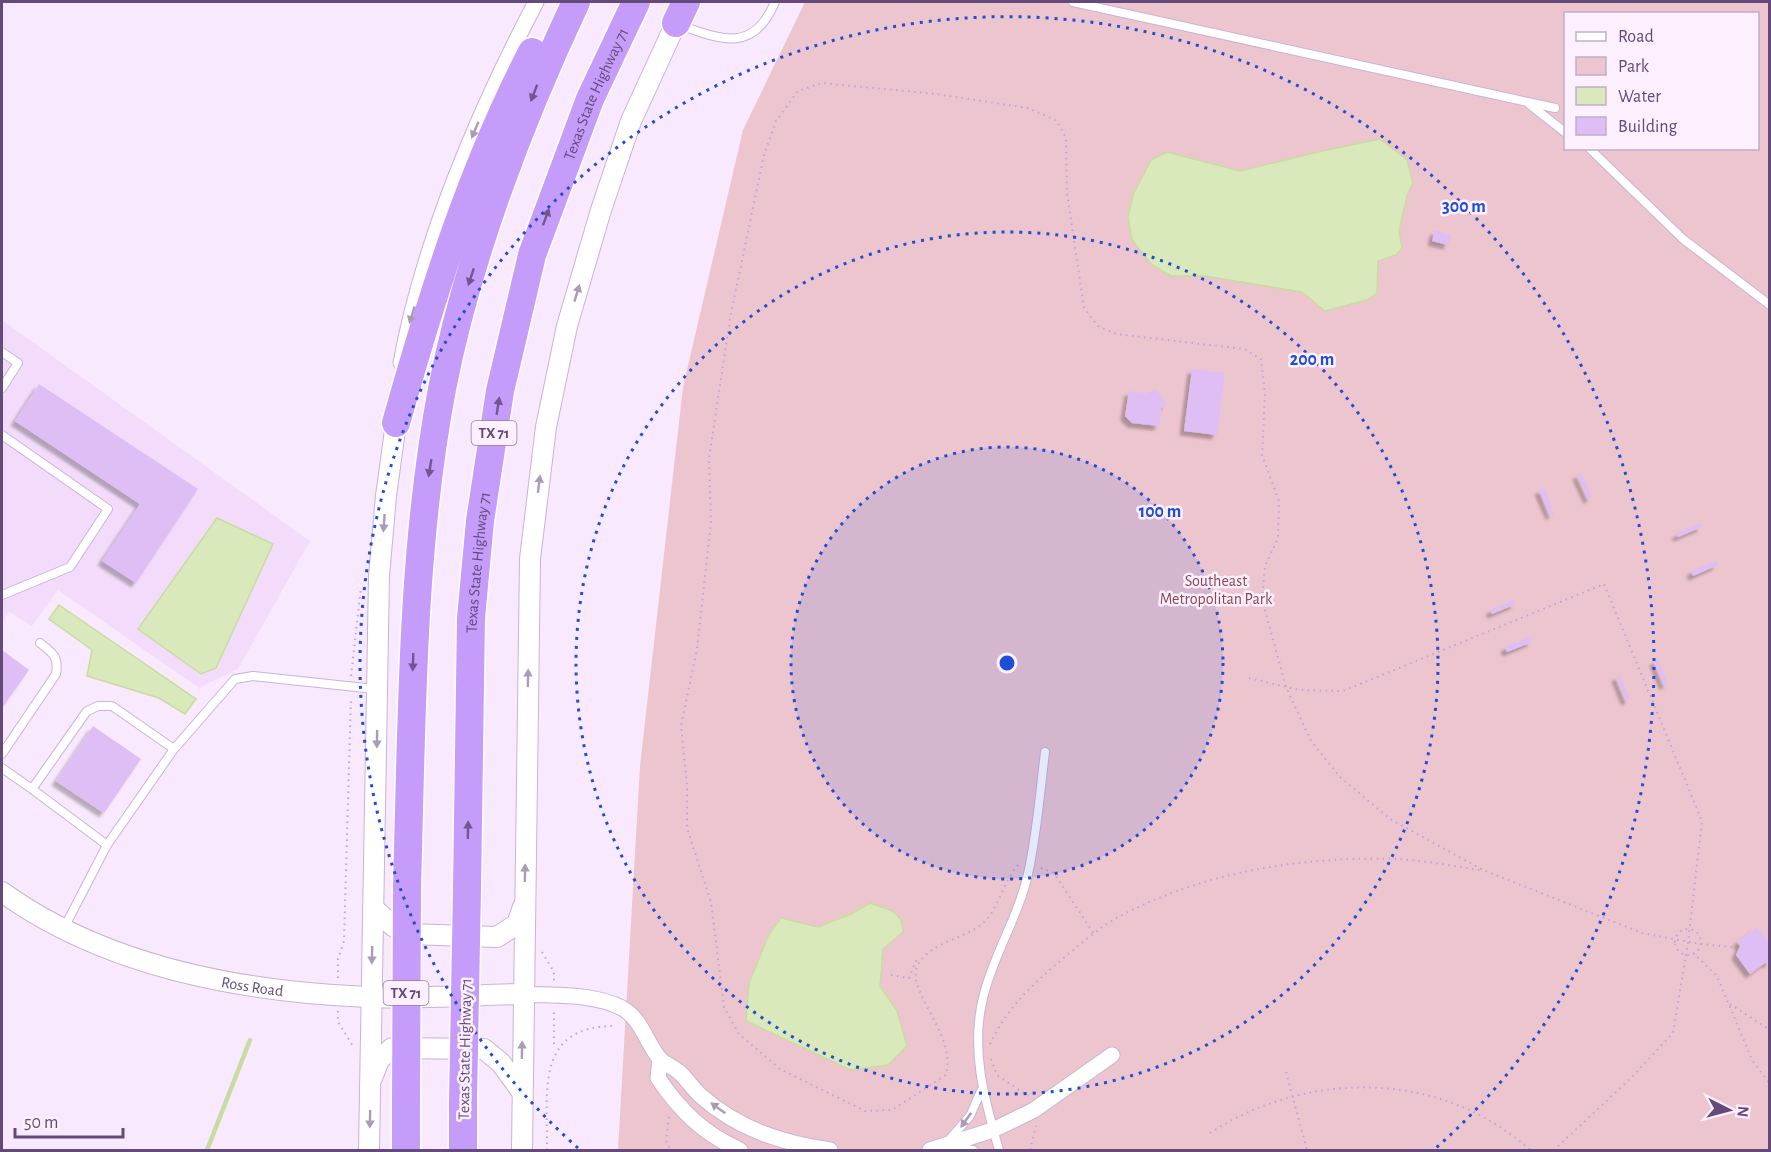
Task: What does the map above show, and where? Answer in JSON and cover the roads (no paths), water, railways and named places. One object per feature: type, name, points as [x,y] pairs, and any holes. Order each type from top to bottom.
[{"type":"highway","points":[[396,423],[421,332],[482,157],[535,45],[562,2]]},
{"type":"highway","name":"TX 71","points":[[406,1150],[407,886],[415,608],[426,494],[442,388],[467,288],[534,90],[576,2]]},
{"type":"highway","name":"Texas State Highway 71","points":[[463,1150],[471,618],[480,521],[501,391],[532,255],[590,99],[636,2]]},
{"type":"street","points":[[369,1150],[380,576],[399,376],[406,335],[442,214],[506,60],[536,2]]},
{"type":"street","points":[[522,1150],[530,559],[546,427],[567,326],[602,210],[631,122],[681,12]]},
{"type":"street","name":"Ross Road","points":[[2,892],[63,929],[122,954],[184,972],[256,987],[371,997],[523,994]]},
{"type":"street","points":[[373,908],[393,926],[409,934],[497,937],[517,924],[524,904]]},
{"type":"street","points":[[523,994],[606,1001],[624,1009],[645,1032],[660,1059],[678,1071],[700,1096],[747,1128],[779,1140],[830,1150]]},
{"type":"street","points":[[370,1081],[379,1060],[392,1048],[484,1049],[501,1063],[522,1092]]},
{"type":"street","points":[[936,1148],[993,1130],[1034,1110],[1112,1055]]},
{"type":"street","points":[[660,1059],[658,1078],[672,1100],[705,1131],[740,1150],[747,1137],[747,1128]]},
{"type":"lane","points":[[681,12],[711,37],[744,38],[758,31],[769,16],[775,2]]},
{"type":"lane","points":[[1073,2],[1555,108]]},
{"type":"lane","points":[[1528,103],[1564,131]]},
{"type":"lane","points":[[1591,150],[1683,239],[1770,305]]},
{"type":"lane","points":[[2,352],[18,363],[2,388]]},
{"type":"lane","points":[[2,435],[108,509],[70,567],[2,595]]},
{"type":"lane","points":[[2,754],[56,674],[58,664],[56,655],[40,643]]},
{"type":"lane","points":[[63,929],[107,844],[174,749],[234,679],[253,676],[378,689]]},
{"type":"lane","points":[[32,789],[87,711],[98,706],[112,706],[174,749]]},
{"type":"lane","points":[[999,1150],[981,1089],[979,1048],[982,999],[1016,917],[1030,862],[1045,752]]},
{"type":"lane","points":[[2,768],[107,844]]},
{"type":"lane","points":[[936,1148],[970,1116],[981,1089]]},
{"type":"lane","points":[[936,1148],[973,1150]]},
{"type":"water","points":[[1380,139],[1407,160],[1413,183],[1407,196],[1399,231],[1402,248],[1396,255],[1378,261],[1377,293],[1367,300],[1325,311],[1302,292],[1205,276],[1171,276],[1152,265],[1132,240],[1128,217],[1133,195],[1151,160],[1167,152],[1240,171]]},
{"type":"water","points":[[217,518],[273,544],[216,668],[201,674],[138,629]]},
{"type":"water","points":[[59,605],[196,699],[185,714],[159,698],[87,676],[92,650],[49,619]]},
{"type":"water","points":[[870,903],[888,909],[897,915],[903,932],[883,949],[880,986],[897,1011],[907,1046],[888,1065],[851,1070],[746,1021],[749,983],[769,934],[781,918],[818,927],[851,914]]},
{"type":"waterway","points":[[207,1150],[250,1040]]},
{"type":"park label","name":"Southeast Metropolitan Park","points":[[1216,589]]}]
